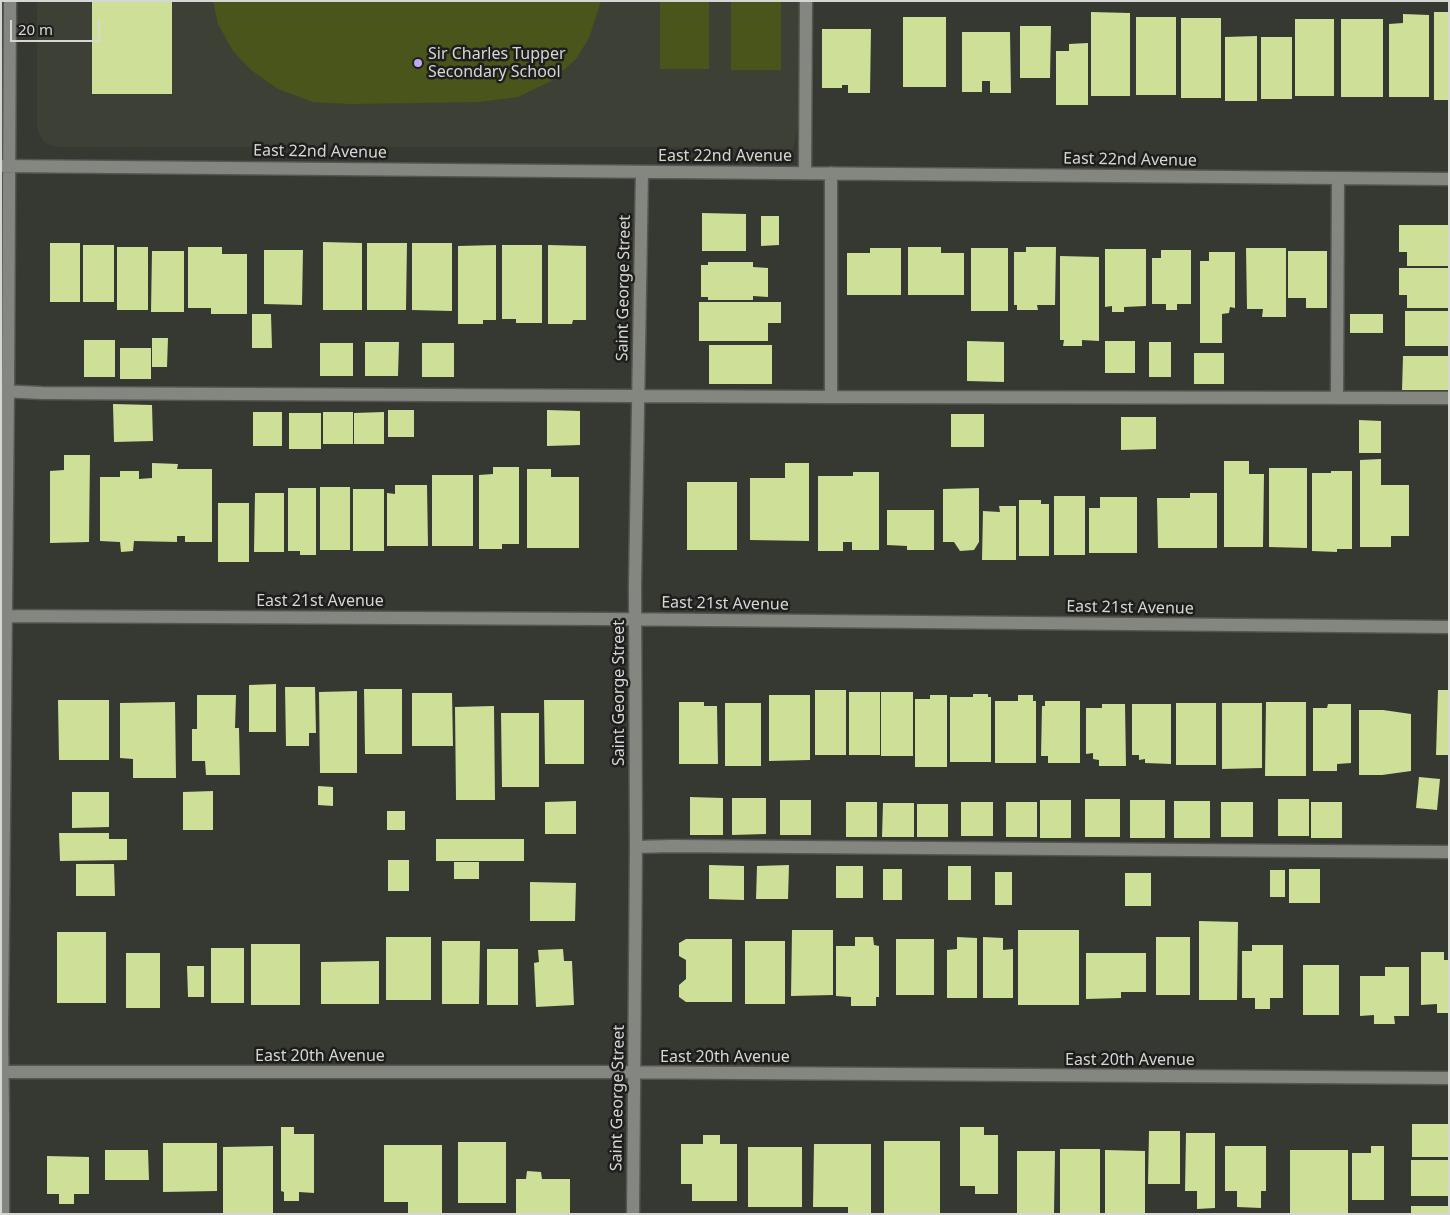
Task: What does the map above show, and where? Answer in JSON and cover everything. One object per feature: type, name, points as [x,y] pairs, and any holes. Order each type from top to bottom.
[{"type":"street","points":[[3,1214],[2,844],[5,166],[10,1]]},
{"type":"street","points":[[805,172],[806,1]]},
{"type":"street","name":"East 22nd Avenue","points":[[5,166],[1449,179]]},
{"type":"street","name":"Saint George Street","points":[[633,1214],[636,847],[635,620],[642,172]]},
{"type":"street","points":[[831,173],[831,397]]},
{"type":"street","points":[[1337,398],[1338,179]]},
{"type":"street","points":[[5,391],[831,397],[1449,398]]},
{"type":"street","name":"East 21st Avenue","points":[[4,616],[1449,627]]},
{"type":"street","points":[[636,847],[1449,852]]},
{"type":"street","name":"East 20th Avenue","points":[[2,1072],[635,1073],[1449,1078]]},
{"type":"shaded area","name":"Sir Charles Tupper Secondary School","points":[[37,1],[799,1],[798,127],[793,149],[642,147],[59,147],[49,145],[43,141],[37,126]]},
{"type":"green space","points":[[213,1],[601,1],[589,38],[576,59],[551,81],[518,97],[478,102],[351,104],[313,102],[278,89],[251,70],[233,51],[218,24]]},
{"type":"green space","points":[[660,1],[709,1],[709,69],[660,69]]},
{"type":"green space","points":[[731,1],[781,1],[781,70],[731,70]]},
{"type":"building","points":[[92,1],[172,1],[172,94],[92,94]]},
{"type":"building","points":[[1091,12],[1130,13],[1130,96],[1091,96]]},
{"type":"building","points":[[1434,12],[1449,12],[1449,100],[1434,100]]},
{"type":"building","points":[[1403,14],[1429,15],[1429,97],[1389,97],[1389,24],[1403,23]]},
{"type":"building","points":[[903,17],[946,17],[946,87],[903,87]]},
{"type":"building","points":[[1136,17],[1176,17],[1176,95],[1136,95]]},
{"type":"building","points":[[1181,18],[1221,18],[1221,98],[1181,98]]},
{"type":"building","points":[[1295,19],[1334,19],[1334,96],[1295,96]]},
{"type":"building","points":[[1341,19],[1383,19],[1383,97],[1341,97]]},
{"type":"building","points":[[1020,26],[1051,26],[1050,78],[1020,78]]},
{"type":"building","points":[[822,29],[871,29],[870,93],[848,93],[848,85],[842,85],[842,88],[822,88]]},
{"type":"building","points":[[962,32],[1010,32],[1011,93],[990,93],[990,81],[982,81],[982,92],[962,92]]},
{"type":"building","points":[[1257,36],[1257,101],[1225,101],[1225,37]]},
{"type":"building","points":[[1261,37],[1292,37],[1292,99],[1261,99]]},
{"type":"building","points":[[1088,43],[1088,105],[1056,105],[1056,51],[1069,51],[1069,44]]},
{"type":"building","points":[[702,213],[746,214],[746,251],[702,251]]},
{"type":"building","points":[[761,216],[779,216],[779,245],[761,246]]},
{"type":"building","points":[[1399,225],[1449,225],[1449,266],[1407,266],[1407,252],[1399,252]]},
{"type":"building","points":[[323,242],[362,243],[362,310],[323,310]]},
{"type":"building","points":[[50,243],[80,243],[80,302],[50,302]]},
{"type":"building","points":[[367,243],[407,243],[406,310],[367,310]]},
{"type":"building","points":[[412,243],[452,243],[452,311],[412,310]]},
{"type":"building","points":[[83,245],[114,245],[114,302],[83,302]]},
{"type":"building","points":[[496,245],[496,320],[483,320],[483,324],[458,324],[458,246]]},
{"type":"building","points":[[502,245],[542,245],[542,323],[516,323],[516,319],[502,319]]},
{"type":"building","points":[[548,245],[586,246],[586,320],[573,320],[572,324],[548,324]]},
{"type":"building","points":[[117,247],[148,247],[148,310],[117,310]]},
{"type":"building","points":[[188,247],[222,247],[222,254],[247,254],[247,314],[211,314],[211,308],[188,308]]},
{"type":"building","points":[[908,247],[941,247],[941,253],[964,253],[964,295],[908,295]]},
{"type":"building","points":[[1026,247],[1056,247],[1055,305],[1037,305],[1038,310],[1017,310],[1017,305],[1014,305],[1014,252],[1026,252]]},
{"type":"building","points":[[870,248],[901,248],[901,295],[847,295],[847,253],[870,253]]},
{"type":"building","points":[[971,248],[1008,248],[1008,311],[971,311]]},
{"type":"building","points":[[1246,248],[1286,248],[1286,317],[1262,317],[1263,309],[1247,309]]},
{"type":"building","points":[[1105,249],[1146,249],[1146,306],[1124,307],[1124,312],[1112,312],[1112,306],[1105,307]]},
{"type":"building","points":[[264,250],[303,250],[302,305],[264,304]]},
{"type":"building","points":[[1161,250],[1191,250],[1191,304],[1177,304],[1177,310],[1166,310],[1166,304],[1152,304],[1152,258],[1161,258]]},
{"type":"building","points":[[152,251],[184,251],[184,312],[151,312]]},
{"type":"building","points":[[1288,251],[1327,251],[1327,308],[1306,308],[1306,298],[1288,298]]},
{"type":"building","points":[[1209,252],[1235,252],[1235,308],[1230,307],[1229,313],[1222,314],[1222,343],[1200,343],[1200,261],[1209,261]]},
{"type":"building","points":[[1060,256],[1099,257],[1099,341],[1082,340],[1082,346],[1063,346],[1064,340],[1060,340]]},
{"type":"building","points":[[708,262],[753,262],[753,267],[768,268],[768,297],[753,296],[753,300],[708,300],[708,297],[701,297],[701,265],[708,265]]},
{"type":"building","points":[[1399,268],[1449,268],[1449,308],[1407,308],[1407,295],[1399,295]]},
{"type":"building","points":[[699,302],[781,302],[781,323],[768,323],[768,341],[699,341]]},
{"type":"building","points":[[1405,311],[1449,311],[1449,346],[1405,346]]},
{"type":"building","points":[[252,314],[271,314],[272,348],[252,348]]},
{"type":"building","points":[[1350,314],[1383,314],[1383,333],[1350,333]]},
{"type":"building","points":[[152,338],[168,338],[167,367],[152,367]]},
{"type":"building","points":[[84,340],[115,340],[115,377],[84,377]]},
{"type":"building","points":[[967,341],[1004,342],[1004,382],[967,381]]},
{"type":"building","points":[[1105,341],[1135,341],[1135,373],[1105,373]]},
{"type":"building","points":[[365,342],[399,342],[398,376],[365,376]]},
{"type":"building","points":[[1149,342],[1171,342],[1171,377],[1149,377]]},
{"type":"building","points":[[320,343],[353,343],[353,376],[320,376]]},
{"type":"building","points":[[422,343],[454,343],[454,377],[422,377]]},
{"type":"building","points":[[709,345],[772,345],[772,384],[709,384]]},
{"type":"building","points":[[120,348],[151,348],[151,379],[120,379]]},
{"type":"building","points":[[1194,353],[1224,353],[1224,384],[1194,384]]},
{"type":"building","points":[[1403,356],[1449,356],[1449,390],[1402,390]]},
{"type":"building","points":[[113,404],[152,405],[153,441],[114,442]]},
{"type":"building","points":[[388,410],[414,410],[414,437],[388,437]]},
{"type":"building","points":[[547,410],[580,411],[580,445],[547,446]]},
{"type":"building","points":[[253,412],[282,412],[282,446],[253,446]]},
{"type":"building","points":[[323,412],[353,412],[353,444],[323,444]]},
{"type":"building","points":[[384,412],[384,444],[354,444],[354,413]]},
{"type":"building","points":[[289,413],[321,413],[321,449],[289,449]]},
{"type":"building","points":[[951,414],[984,414],[984,447],[951,447]]},
{"type":"building","points":[[1121,417],[1156,417],[1156,449],[1121,450]]},
{"type":"building","points":[[1359,420],[1381,421],[1381,453],[1359,453]]},
{"type":"building","points":[[64,455],[90,455],[89,542],[50,543],[50,471],[64,470]]},
{"type":"building","points":[[1381,459],[1381,485],[1409,485],[1409,536],[1391,536],[1391,547],[1360,547],[1360,460]]},
{"type":"building","points":[[1224,461],[1249,461],[1249,474],[1264,474],[1263,547],[1224,547]]},
{"type":"building","points":[[152,463],[178,464],[177,469],[212,469],[212,542],[185,542],[185,536],[177,536],[177,542],[134,541],[133,551],[121,552],[120,542],[100,541],[100,477],[120,477],[120,471],[139,471],[139,479],[152,478]]},
{"type":"building","points":[[785,463],[809,463],[809,541],[750,540],[750,478],[785,478]]},
{"type":"building","points":[[493,467],[519,467],[519,544],[502,544],[502,549],[479,549],[479,475],[493,474]]},
{"type":"building","points":[[1269,468],[1307,468],[1307,548],[1269,547]]},
{"type":"building","points":[[527,469],[551,469],[551,477],[579,477],[579,548],[527,548]]},
{"type":"building","points":[[1331,471],[1352,471],[1352,549],[1337,549],[1337,552],[1312,551],[1312,473],[1331,473]]},
{"type":"building","points":[[853,472],[879,472],[879,550],[852,550],[852,542],[843,542],[843,551],[818,551],[818,476],[853,476]]},
{"type":"building","points":[[432,475],[473,475],[473,546],[432,546]]},
{"type":"building","points":[[687,482],[737,482],[737,550],[687,550]]},
{"type":"building","points":[[395,485],[427,485],[428,546],[387,546],[387,493],[395,494]]},
{"type":"building","points":[[320,487],[350,487],[350,550],[320,550]]},
{"type":"building","points":[[288,488],[316,488],[316,555],[300,555],[300,551],[288,551]]},
{"type":"building","points":[[979,488],[979,542],[974,550],[960,551],[954,542],[943,542],[943,489]]},
{"type":"building","points":[[353,489],[384,489],[384,551],[353,551]]},
{"type":"building","points":[[255,493],[284,493],[284,552],[254,552]]},
{"type":"building","points":[[1190,493],[1217,493],[1217,548],[1158,548],[1157,498],[1190,498]]},
{"type":"building","points":[[1054,496],[1085,496],[1085,555],[1054,555]]},
{"type":"building","points":[[1100,497],[1137,497],[1137,553],[1089,553],[1089,508],[1100,508]]},
{"type":"building","points":[[1019,500],[1041,500],[1041,504],[1049,504],[1049,556],[1019,556]]},
{"type":"building","points":[[218,503],[249,503],[249,562],[218,562]]},
{"type":"building","points":[[999,506],[1016,506],[1016,560],[982,560],[983,511],[1000,512]]},
{"type":"building","points":[[887,510],[934,510],[934,550],[907,550],[907,546],[887,545]]},
{"type":"building","points":[[276,684],[276,732],[249,732],[249,685]]},
{"type":"building","points":[[285,687],[315,687],[316,733],[309,733],[309,746],[286,746]]},
{"type":"building","points":[[364,689],[402,689],[402,754],[365,754]]},
{"type":"building","points":[[815,690],[846,690],[846,755],[815,755]]},
{"type":"building","points":[[1438,690],[1449,690],[1449,755],[1436,755]]},
{"type":"building","points":[[357,691],[357,773],[320,773],[319,692]]},
{"type":"building","points":[[849,692],[880,692],[880,755],[849,755]]},
{"type":"building","points":[[881,692],[913,692],[913,756],[881,756]]},
{"type":"building","points":[[412,693],[452,693],[453,746],[412,746]]},
{"type":"building","points":[[973,694],[988,694],[988,697],[991,697],[991,762],[950,762],[950,697],[973,697]]},
{"type":"building","points":[[197,695],[236,695],[235,728],[239,728],[240,775],[206,775],[205,761],[192,761],[192,729],[197,729]]},
{"type":"building","points":[[769,695],[810,695],[810,760],[769,761]]},
{"type":"building","points":[[930,695],[947,695],[947,767],[915,767],[915,699],[930,699]]},
{"type":"building","points":[[1018,695],[1033,695],[1033,701],[1036,701],[1036,763],[995,763],[995,701],[1018,701]]},
{"type":"building","points":[[58,700],[109,700],[109,760],[59,760]]},
{"type":"building","points":[[544,700],[584,700],[584,764],[545,764]]},
{"type":"building","points":[[1045,701],[1080,701],[1080,763],[1048,763],[1048,756],[1041,756],[1042,706],[1045,706]]},
{"type":"building","points":[[175,702],[176,778],[133,778],[133,759],[120,758],[120,703]]},
{"type":"building","points":[[679,702],[704,702],[704,706],[717,706],[718,764],[679,764]]},
{"type":"building","points":[[1266,702],[1306,702],[1306,776],[1265,776]]},
{"type":"building","points":[[725,703],[761,703],[761,766],[725,766]]},
{"type":"building","points":[[1176,703],[1216,703],[1216,765],[1176,765]]},
{"type":"building","points":[[1222,703],[1262,703],[1262,768],[1222,769]]},
{"type":"building","points":[[1102,704],[1125,704],[1126,766],[1099,766],[1099,760],[1093,759],[1093,753],[1086,754],[1086,708],[1102,708]]},
{"type":"building","points":[[1132,704],[1171,704],[1171,764],[1145,763],[1145,759],[1139,760],[1139,755],[1132,755]]},
{"type":"building","points":[[1328,704],[1351,704],[1351,763],[1337,764],[1337,771],[1313,771],[1313,708],[1327,708]]},
{"type":"building","points":[[494,706],[495,800],[456,800],[455,707]]},
{"type":"building","points":[[1359,710],[1383,710],[1411,714],[1411,771],[1382,775],[1359,775]]},
{"type":"building","points":[[501,713],[539,713],[539,787],[502,787]]},
{"type":"building","points":[[1419,777],[1440,779],[1437,810],[1416,808]]},
{"type":"building","points":[[318,786],[333,787],[333,806],[318,805]]},
{"type":"building","points":[[213,791],[213,830],[183,830],[183,792]]},
{"type":"building","points":[[72,792],[109,792],[109,827],[72,828]]},
{"type":"building","points":[[690,797],[723,798],[723,835],[690,835]]},
{"type":"building","points":[[732,798],[766,798],[766,834],[732,835]]},
{"type":"building","points":[[1085,799],[1120,799],[1120,837],[1085,837]]},
{"type":"building","points":[[1278,799],[1309,799],[1309,836],[1278,836]]},
{"type":"building","points":[[780,800],[811,800],[811,835],[780,835]]},
{"type":"building","points":[[1040,800],[1071,800],[1071,838],[1040,838]]},
{"type":"building","points":[[1130,800],[1165,800],[1165,838],[1130,838]]},
{"type":"building","points":[[576,801],[576,834],[545,834],[545,802]]},
{"type":"building","points":[[1174,801],[1210,801],[1210,838],[1174,838]]},
{"type":"building","points":[[846,802],[877,802],[877,837],[846,837]]},
{"type":"building","points":[[961,802],[993,802],[993,836],[961,836]]},
{"type":"building","points":[[1006,802],[1037,802],[1037,837],[1006,837]]},
{"type":"building","points":[[1221,802],[1253,802],[1253,837],[1221,837]]},
{"type":"building","points":[[1311,802],[1342,802],[1342,838],[1311,838]]},
{"type":"building","points":[[883,803],[914,803],[914,837],[882,837]]},
{"type":"building","points":[[917,804],[948,804],[948,837],[917,837]]},
{"type":"building","points":[[387,811],[405,811],[405,830],[387,830]]},
{"type":"building","points":[[59,833],[109,833],[109,839],[127,839],[127,860],[60,861]]},
{"type":"building","points":[[436,839],[524,839],[524,861],[436,861]]},
{"type":"building","points":[[388,860],[409,860],[409,891],[388,891]]},
{"type":"building","points":[[454,862],[479,862],[479,879],[454,879]]},
{"type":"building","points":[[76,864],[114,864],[115,896],[76,896]]},
{"type":"building","points":[[709,865],[744,866],[744,900],[709,899]]},
{"type":"building","points":[[789,865],[788,899],[756,899],[757,866]]},
{"type":"building","points":[[836,866],[863,866],[863,898],[836,898]]},
{"type":"building","points":[[948,866],[971,866],[971,900],[948,900]]},
{"type":"building","points":[[883,869],[902,869],[902,900],[883,900]]},
{"type":"building","points":[[1289,869],[1320,869],[1320,903],[1289,903]]},
{"type":"building","points":[[1270,870],[1285,870],[1285,897],[1270,897]]},
{"type":"building","points":[[995,872],[1012,872],[1012,905],[995,905]]},
{"type":"building","points":[[1125,873],[1151,873],[1151,906],[1125,906]]},
{"type":"building","points":[[530,882],[576,883],[575,921],[530,921]]},
{"type":"building","points":[[1199,921],[1238,922],[1237,1000],[1199,1000]]},
{"type":"building","points":[[792,930],[833,930],[833,995],[791,996]]},
{"type":"building","points":[[1018,930],[1079,930],[1079,1005],[1018,1005]]},
{"type":"building","points":[[57,932],[106,932],[106,1003],[57,1003]]},
{"type":"building","points":[[386,937],[431,937],[431,1000],[386,1000]]},
{"type":"building","points":[[855,937],[873,937],[874,945],[879,946],[879,997],[876,997],[876,1006],[851,1006],[851,997],[836,996],[836,946],[855,946]]},
{"type":"building","points":[[957,937],[977,938],[977,998],[947,998],[947,950],[957,949]]},
{"type":"building","points":[[983,937],[1003,938],[1003,950],[1013,949],[1013,998],[983,998]]},
{"type":"building","points":[[1156,937],[1190,937],[1190,995],[1156,995]]},
{"type":"building","points":[[686,939],[732,939],[732,1002],[686,1002],[679,997],[679,985],[686,979],[686,960],[679,956],[679,943]]},
{"type":"building","points":[[896,939],[934,939],[934,995],[896,995]]},
{"type":"building","points":[[442,941],[480,941],[479,1004],[442,1004]]},
{"type":"building","points":[[745,941],[785,941],[785,1004],[745,1004]]},
{"type":"building","points":[[251,944],[300,944],[300,1005],[251,1005]]},
{"type":"building","points":[[1252,945],[1283,945],[1283,998],[1270,998],[1270,1009],[1255,1009],[1255,998],[1242,998],[1242,951],[1252,951]]},
{"type":"building","points":[[211,948],[244,948],[244,1003],[211,1003]]},
{"type":"building","points":[[487,949],[518,949],[518,1005],[487,1005]]},
{"type":"building","points":[[563,949],[564,961],[572,961],[574,1005],[536,1007],[534,963],[539,962],[538,950]]},
{"type":"building","points":[[1421,952],[1444,952],[1444,960],[1449,960],[1449,1013],[1437,1013],[1437,1004],[1421,1005]]},
{"type":"building","points":[[126,953],[160,953],[160,1008],[126,1008]]},
{"type":"building","points":[[1086,953],[1146,953],[1146,992],[1121,992],[1121,998],[1086,999]]},
{"type":"building","points":[[379,961],[379,1004],[321,1004],[321,962]]},
{"type":"building","points":[[1303,965],[1339,965],[1339,1015],[1303,1015]]},
{"type":"building","points":[[187,966],[204,966],[204,997],[188,997]]},
{"type":"building","points":[[1385,967],[1409,967],[1409,1016],[1394,1016],[1395,1024],[1374,1024],[1374,1015],[1360,1016],[1360,976],[1385,976]]},
{"type":"building","points":[[1412,1124],[1449,1124],[1449,1157],[1412,1157]]},
{"type":"building","points":[[281,1127],[294,1127],[294,1134],[314,1134],[314,1193],[299,1192],[299,1201],[284,1201],[284,1192],[281,1191]]},
{"type":"building","points":[[960,1127],[984,1127],[984,1135],[998,1135],[998,1194],[975,1194],[975,1186],[960,1186]]},
{"type":"building","points":[[1149,1131],[1180,1131],[1180,1184],[1148,1184]]},
{"type":"building","points":[[1186,1133],[1215,1133],[1215,1208],[1197,1209],[1197,1191],[1185,1191]]},
{"type":"building","points":[[703,1135],[720,1135],[720,1144],[737,1144],[737,1201],[692,1201],[692,1184],[681,1184],[681,1144],[703,1144]]},
{"type":"building","points":[[884,1141],[940,1141],[940,1213],[884,1214]]},
{"type":"building","points":[[458,1142],[506,1142],[506,1203],[458,1203]]},
{"type":"building","points":[[163,1143],[217,1143],[217,1191],[163,1192]]},
{"type":"building","points":[[814,1144],[871,1144],[871,1214],[848,1214],[848,1207],[813,1207]]},
{"type":"building","points":[[384,1145],[442,1145],[442,1214],[408,1214],[408,1202],[384,1202]]},
{"type":"building","points":[[273,1146],[273,1214],[223,1214],[223,1147]]},
{"type":"building","points":[[1225,1146],[1266,1146],[1266,1191],[1261,1191],[1261,1208],[1237,1207],[1237,1191],[1225,1191]]},
{"type":"building","points":[[1371,1146],[1384,1146],[1384,1200],[1352,1200],[1352,1153],[1371,1153]]},
{"type":"building","points":[[748,1147],[802,1147],[802,1207],[748,1207]]},
{"type":"building","points":[[1060,1149],[1100,1149],[1100,1214],[1060,1214]]},
{"type":"building","points":[[105,1150],[148,1150],[149,1180],[105,1180]]},
{"type":"building","points":[[1105,1150],[1145,1151],[1145,1214],[1105,1214]]},
{"type":"building","points":[[1290,1150],[1348,1150],[1348,1214],[1290,1214]]},
{"type":"building","points":[[1017,1151],[1055,1151],[1054,1214],[1017,1214]]},
{"type":"building","points":[[47,1156],[89,1157],[89,1194],[74,1194],[74,1204],[59,1204],[59,1194],[47,1194]]},
{"type":"building","points":[[1411,1160],[1449,1160],[1449,1196],[1411,1196]]},
{"type":"building","points":[[527,1171],[541,1172],[542,1179],[570,1179],[570,1214],[516,1214],[516,1179],[526,1179]]},
{"type":"building","points":[[1411,1206],[1449,1206],[1449,1214],[1411,1214]]},
{"type":"place","name":"Sir Charles Tupper Secondary School","points":[[418,63]]}]
